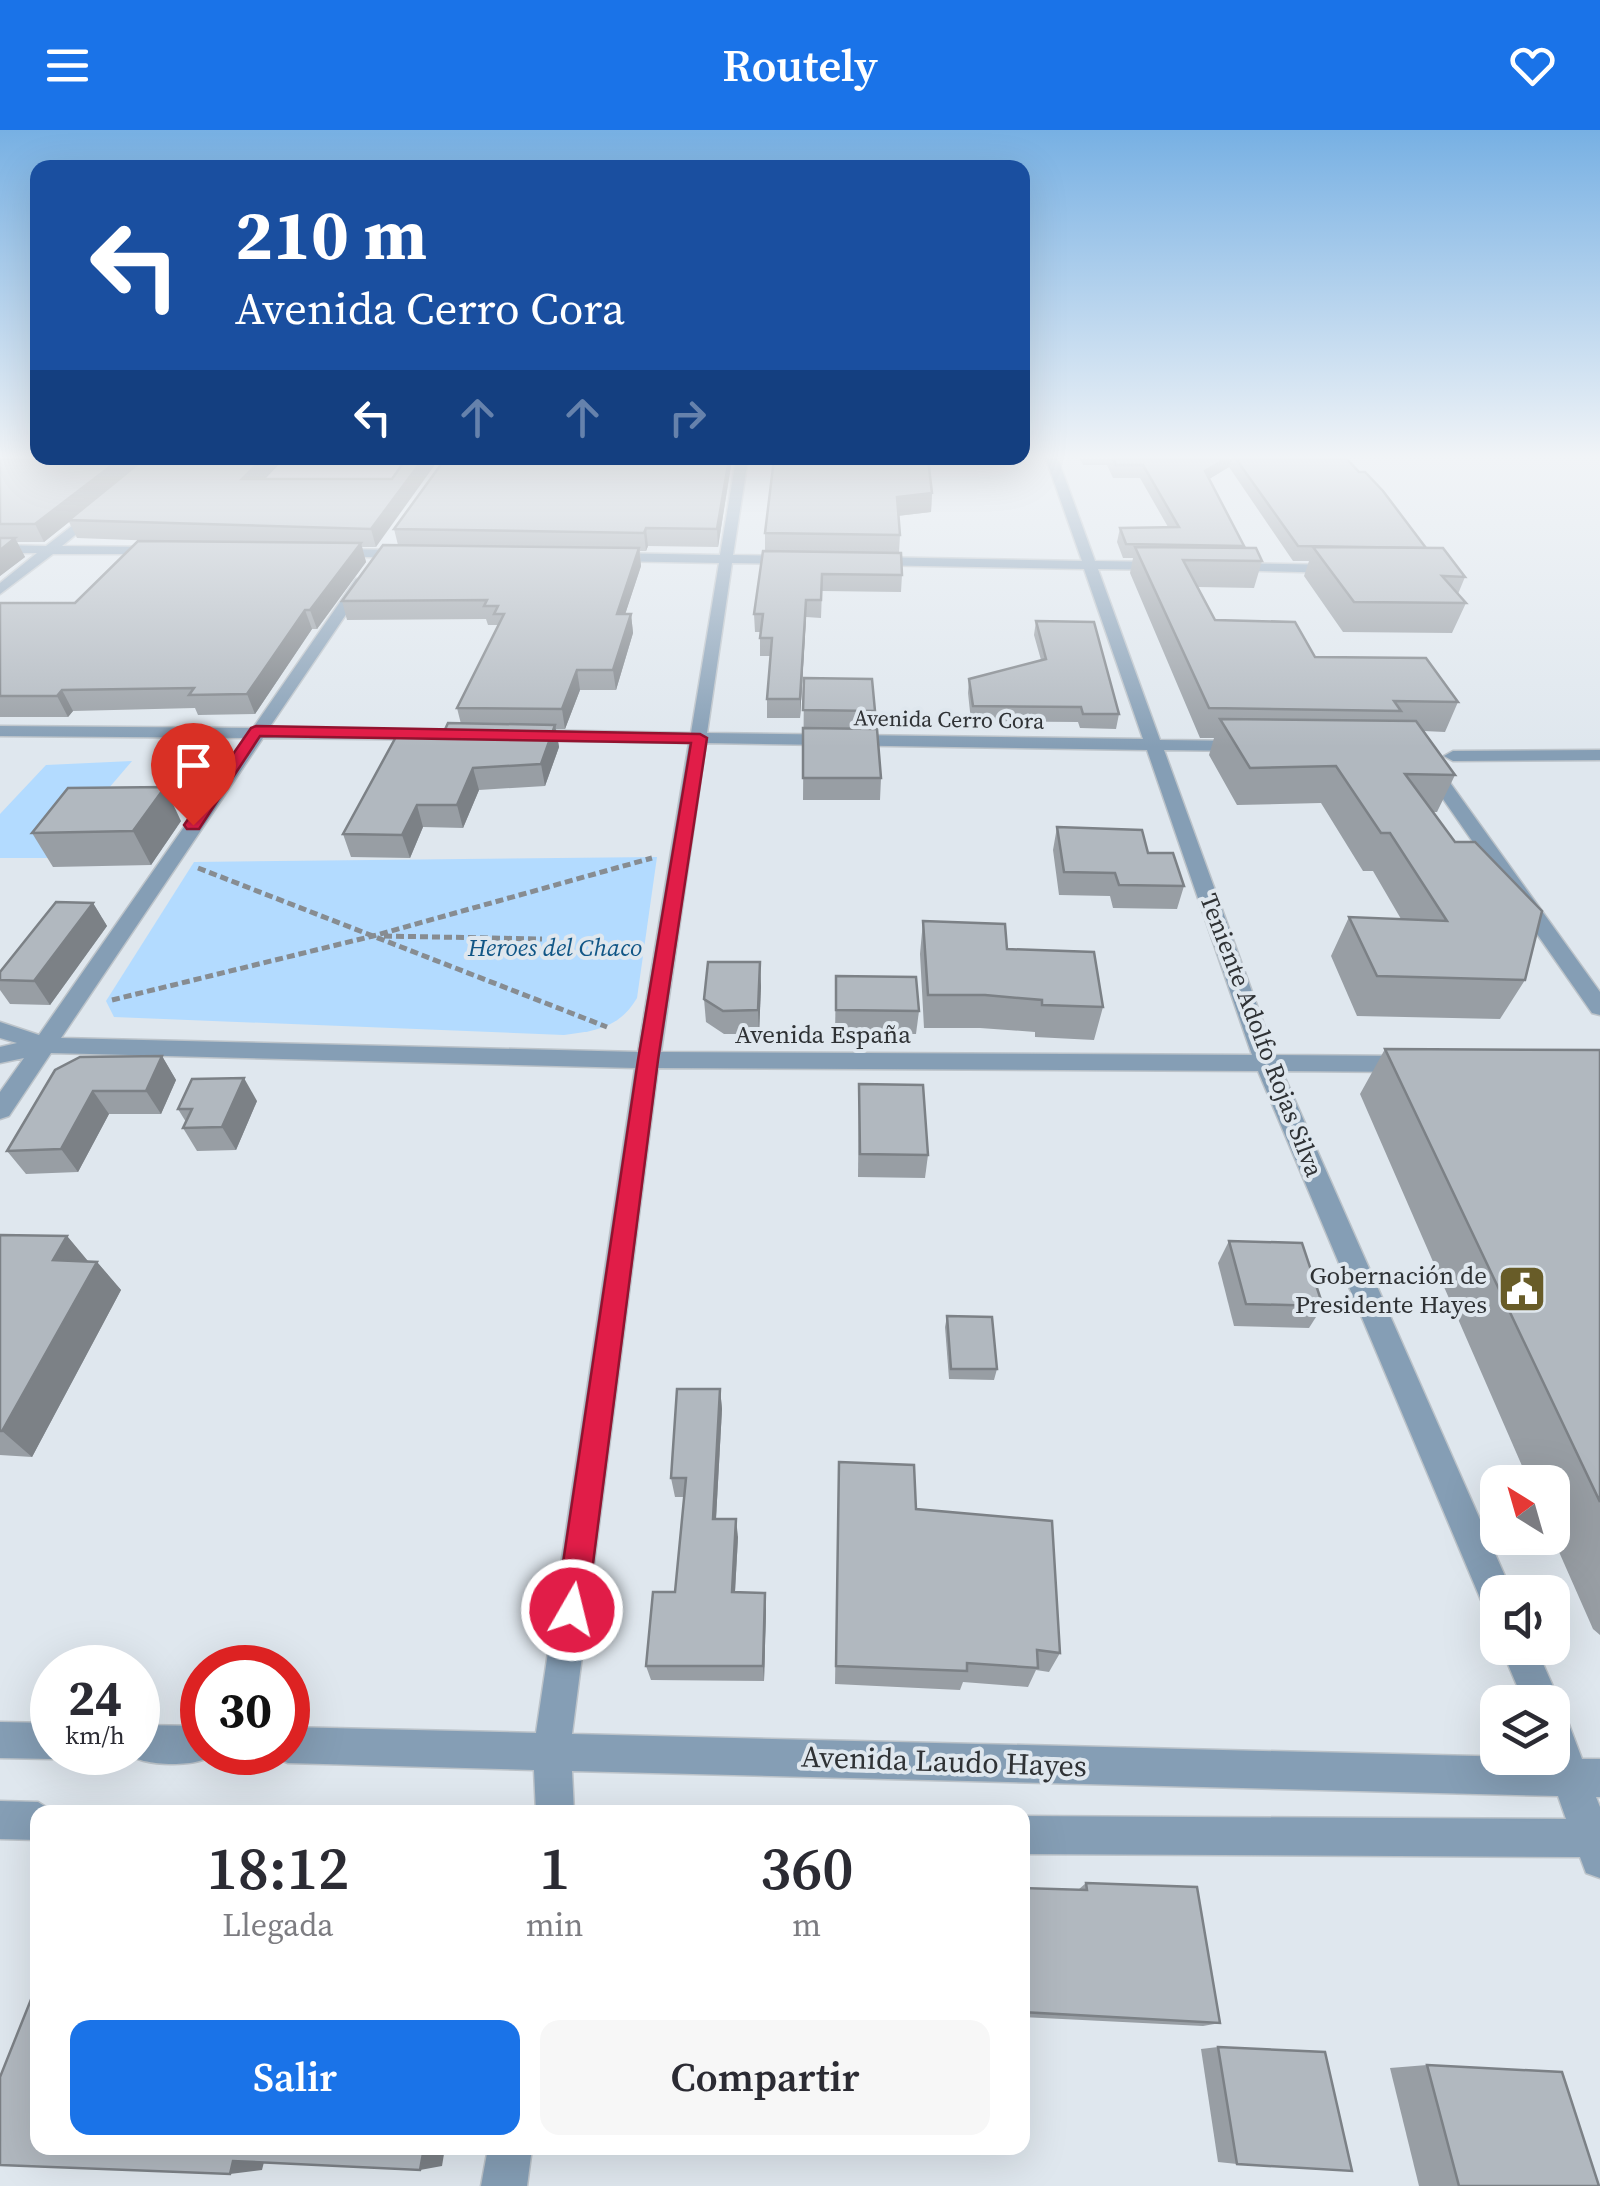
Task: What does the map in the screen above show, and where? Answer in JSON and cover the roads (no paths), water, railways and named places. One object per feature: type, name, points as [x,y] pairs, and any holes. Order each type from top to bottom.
[{"type":"street","points":[[0,590],[43,555]]},
{"type":"street","points":[[0,1110],[256,731],[381,555]]},
{"type":"street","points":[[554,1805],[552,1750],[648,1060],[728,555]]},
{"type":"street","name":"Teniente Adolfo Rojas Silva","points":[[1087,555],[1268,1064],[1487,1575]]},
{"type":"street","points":[[593,557],[804,560]]},
{"type":"street","points":[[862,561],[1095,577],[1138,565],[1176,566]]},
{"type":"street","points":[[1213,566],[1364,569]]},
{"type":"street","points":[[0,731],[488,735]]},
{"type":"street","name":"Avenida Cerro Cora","points":[[507,735],[1267,746]]},
{"type":"street","points":[[1417,749],[1600,1008]]},
{"type":"street","points":[[1453,756],[1600,756]]},
{"type":"street","name":"Avenida España","points":[[0,1030],[46,1045]]},
{"type":"street","name":"Avenida España","points":[[0,1055],[46,1045],[648,1060],[1432,1064]]},
{"type":"street","points":[[0,1740],[30,1741]]},
{"type":"street","name":"Avenida Laudo Hayes","points":[[310,1745],[1587,1778]]},
{"type":"street","points":[[1030,1835],[1597,1845],[1587,1778],[1570,1753]]},
{"type":"street","points":[[0,1820],[30,1820]]},
{"type":"street","points":[[504,2186],[509,2155]]},
{"type":"place","name":"Gobernación de Presidente Hayes","points":[[1522,1289]]},
{"type":"park label","name":"Heroes del Chaco","points":[[555,947]]}]
